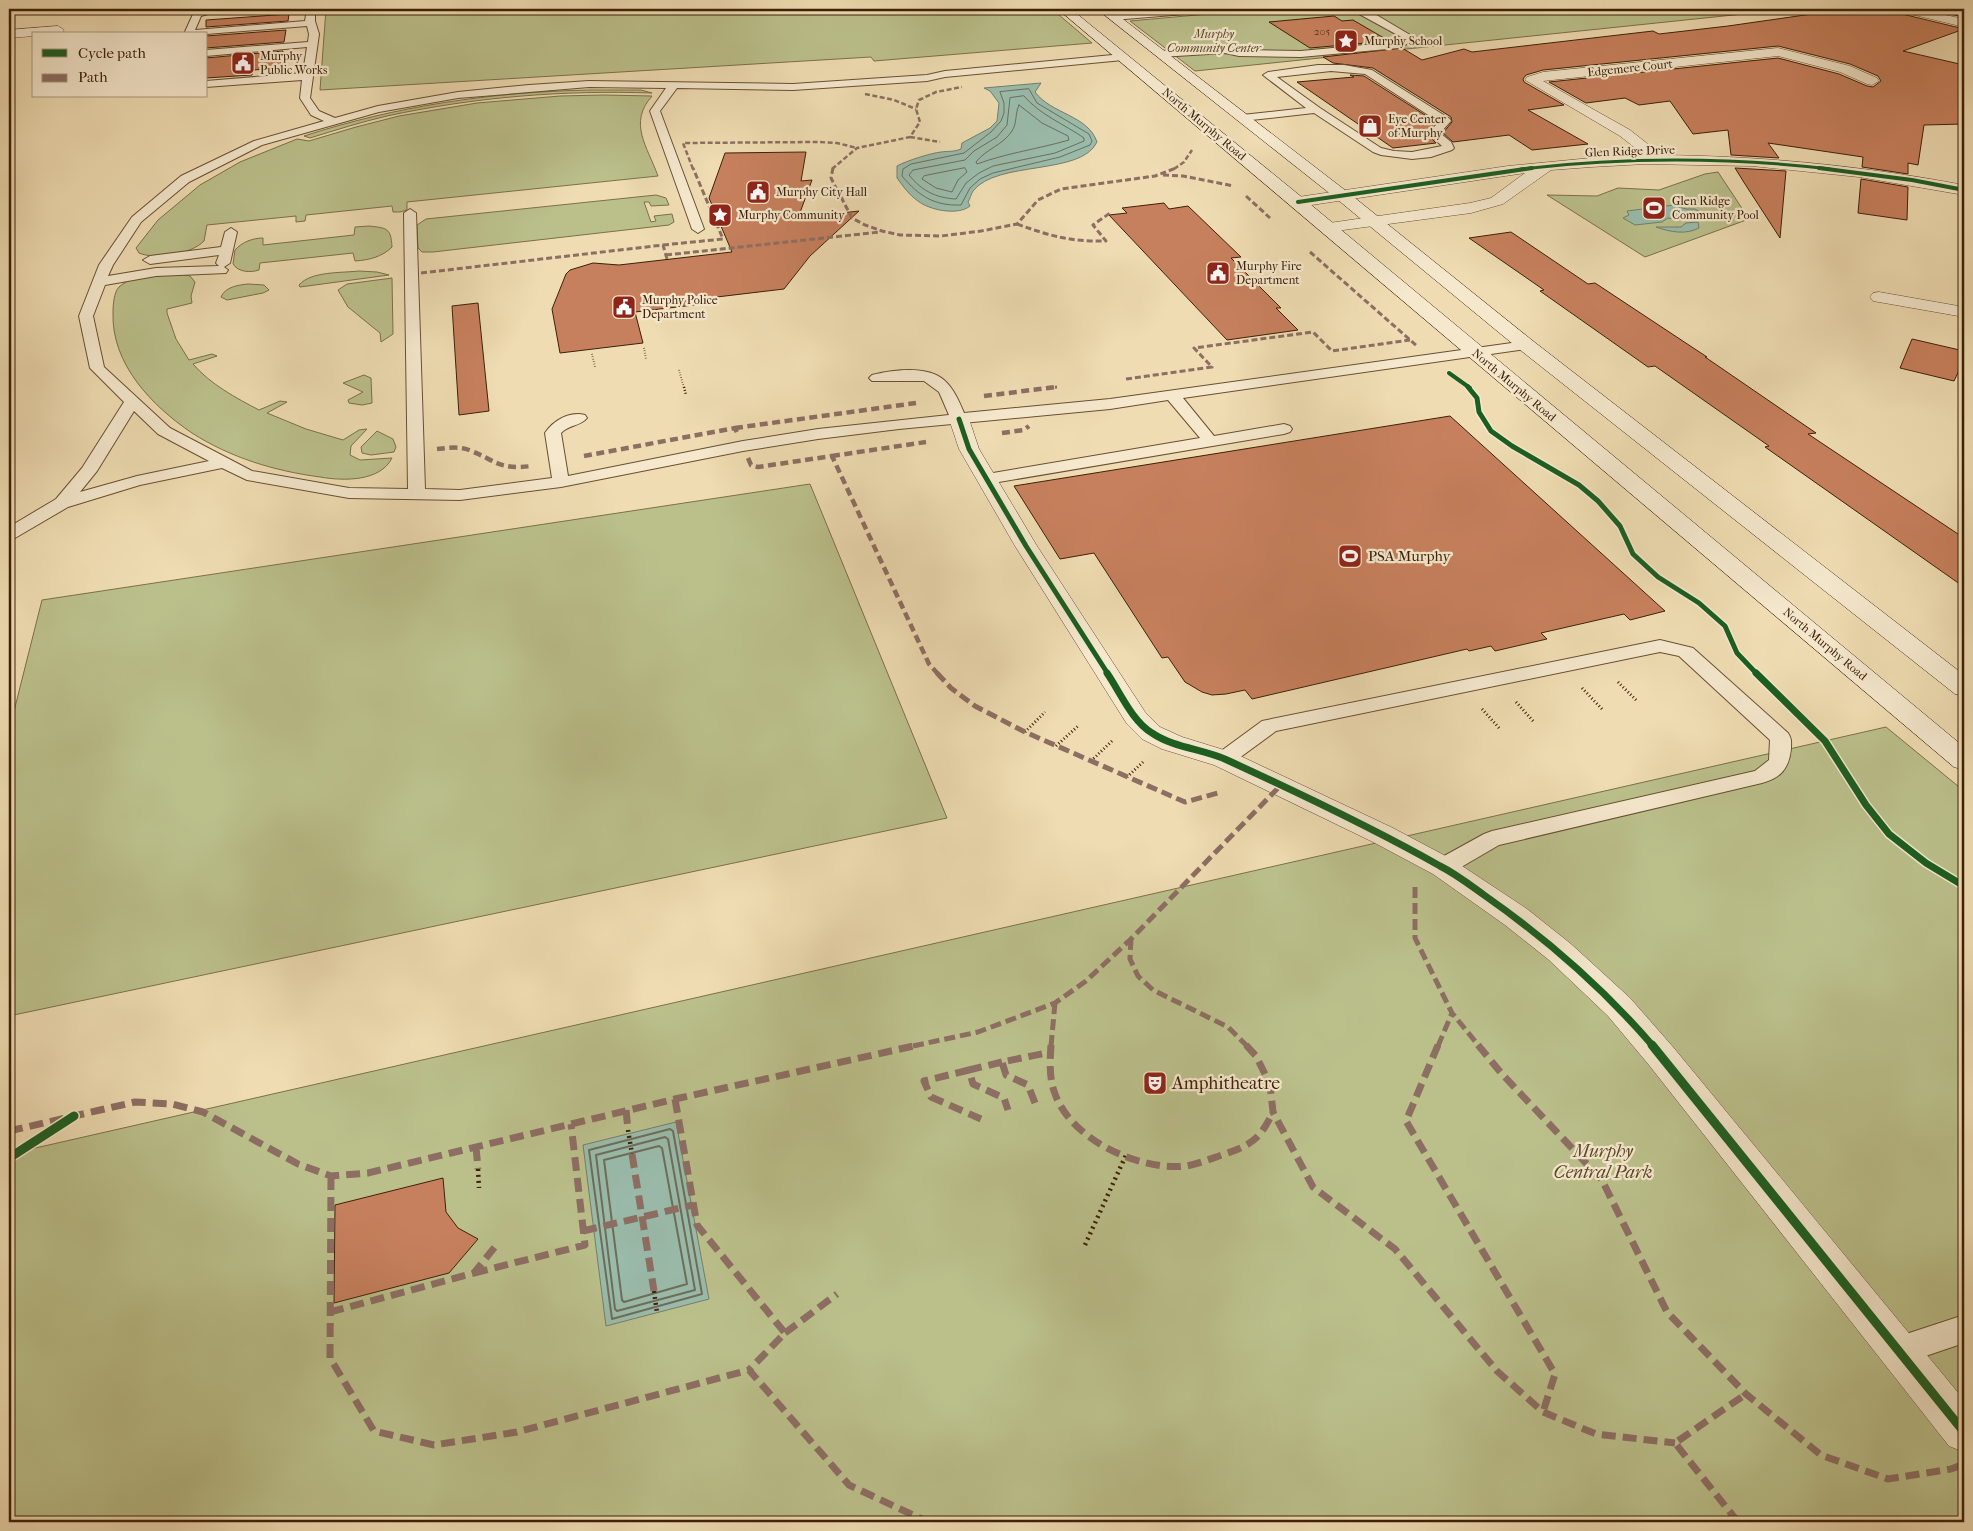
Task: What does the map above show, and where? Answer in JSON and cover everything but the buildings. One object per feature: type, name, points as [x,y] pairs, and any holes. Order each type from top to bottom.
[{"type":"main road","name":"North Murphy Road","points":[[1064,9],[1298,202],[1475,353],[1964,761]]},
{"type":"main road","points":[[1902,9],[1964,23]]},
{"type":"main road","name":"North Murphy Road","points":[[1108,13],[1344,197],[1526,345],[1964,688]]},
{"type":"main road","points":[[34,32],[58,30]]},
{"type":"main road","points":[[9,34],[32,32]]},
{"type":"main road","name":"Edgemere Court","points":[[1658,159],[1625,133],[1532,80],[1543,76],[1778,52],[1845,69],[1872,81]]},
{"type":"main road","points":[[1128,61],[1164,58]]},
{"type":"main road","name":"Glen Ridge Drive","points":[[1298,202],[1344,197],[1554,165],[1658,159],[1794,165],[1865,173],[1964,190]]},
{"type":"main road","name":"Glen Ridge Drive","points":[[1328,228],[1471,208],[1497,201],[1532,175],[1554,165]]},
{"type":"main road","points":[[1880,297],[1964,312]]},
{"type":"main road","points":[[959,419],[969,449],[1026,546],[1136,718],[1151,733],[1165,740],[1224,759],[1383,835],[1443,867],[1516,917],[1589,978],[1619,1007],[1964,1432]]},
{"type":"lane","points":[[190,32],[197,14],[220,9]]},
{"type":"lane","points":[[312,9],[311,23],[314,34],[305,98],[315,113],[334,121]]},
{"type":"lane","points":[[1108,13],[1209,9]]},
{"type":"lane","points":[[1235,9],[1240,9]]},
{"type":"lane","points":[[1164,58],[1228,56],[1239,53],[1317,52],[1398,45],[1412,39],[1365,12],[1354,9]]},
{"type":"lane","points":[[202,32],[311,23]]},
{"type":"lane","points":[[208,53],[313,44]]},
{"type":"lane","points":[[1317,52],[1340,67]]},
{"type":"lane","points":[[1128,61],[957,81],[927,78],[793,87],[589,84],[529,88],[458,95],[378,108],[258,143],[186,179],[136,220],[106,265],[86,316],[96,368],[164,431],[247,475],[349,493],[460,496],[561,482],[743,446],[818,434],[899,424],[1110,404],[1526,345]]},
{"type":"lane","points":[[1340,67],[1368,72],[1446,121],[1434,133],[1447,144],[1448,148],[1440,151],[1400,156],[1385,153],[1377,150],[1316,110],[1268,74],[1340,67]]},
{"type":"lane","points":[[208,84],[309,76]]},
{"type":"lane","points":[[673,86],[655,111],[698,229]]},
{"type":"lane","points":[[1242,118],[1316,110]]},
{"type":"lane","points":[[410,213],[417,494]]},
{"type":"lane","points":[[99,282],[156,272],[220,276],[231,232]]},
{"type":"lane","points":[[106,265],[226,250]]},
{"type":"lane","points":[[877,378],[919,374],[937,380],[950,396],[959,419]]},
{"type":"lane","points":[[1172,395],[1211,442]]},
{"type":"lane","points":[[62,503],[89,471],[132,402]]},
{"type":"lane","points":[[561,482],[553,433],[557,426],[564,422],[580,418]]},
{"type":"lane","points":[[987,479],[1284,429]]},
{"type":"lane","points":[[9,534],[62,503],[137,481],[224,463]]},
{"type":"lane","points":[[1224,759],[1269,726],[1660,646],[1686,652],[1782,738],[1779,764],[1762,776],[1492,839],[1443,867]]},
{"type":"lane","points":[[1899,1350],[1964,1329]]},
{"type":"path","points":[[644,348],[646,359]]},
{"type":"path","points":[[592,354],[595,367]]},
{"type":"path","points":[[679,370],[686,396]]},
{"type":"path","points":[[1616,680],[1637,701]]},
{"type":"path","points":[[1575,682],[1602,709]]},
{"type":"path","points":[[1510,695],[1534,722]]},
{"type":"path","points":[[1476,702],[1500,729]]},
{"type":"path","points":[[1025,732],[1045,712]]},
{"type":"path","points":[[1056,746],[1078,726]]},
{"type":"path","points":[[1091,761],[1113,740]]},
{"type":"path","points":[[1127,777],[1149,756]]},
{"type":"path","points":[[628,1130],[632,1154]]},
{"type":"path","points":[[1085,1245],[1126,1155]]},
{"type":"path","points":[[478,1169],[479,1188]]},
{"type":"path","points":[[654,1291],[657,1313]]},
{"type":"green space","points":[[326,9],[1052,9],[1092,43],[874,61],[871,57],[320,90]]},
{"type":"green space","name":"Murphy Community Center","points":[[1264,9],[1766,9],[1772,11],[1195,71],[1130,21]]},
{"type":"green space","points":[[589,90],[641,90],[652,93],[552,94],[453,104],[387,116],[310,138],[304,136],[374,116],[445,102],[516,94]]},
{"type":"green space","points":[[560,96],[652,96],[645,106],[640,125],[645,145],[658,176],[407,202],[407,210],[400,212],[393,212],[392,206],[306,215],[305,221],[296,222],[296,216],[207,225],[204,241],[198,246],[182,252],[154,256],[139,253],[136,248],[158,220],[200,185],[240,162],[297,139],[309,141],[399,116],[477,103]]},
{"type":"green space","name":"Glen Ridge Community Pool","points":[[1718,172],[1749,219],[1645,257],[1547,195],[1597,196],[1618,188],[1659,190],[1705,174]]},
{"type":"green space","points":[[656,195],[666,198],[669,205],[651,206],[649,202],[644,202],[651,222],[656,221],[654,216],[672,214],[674,222],[669,225],[433,252],[422,252],[418,248],[417,225],[426,219]]},
{"type":"green space","points":[[369,226],[387,230],[391,236],[392,247],[380,256],[370,259],[355,261],[353,253],[260,263],[259,270],[252,271],[241,270],[233,264],[235,250],[252,240],[263,238],[263,245],[354,235],[355,227]]},
{"type":"green space","points":[[359,271],[389,275],[300,287],[299,285],[304,280],[319,275]]},
{"type":"green space","points":[[181,274],[190,276],[195,282],[191,296],[192,303],[167,309],[167,313],[176,339],[189,360],[212,354],[217,356],[193,364],[207,378],[241,401],[259,410],[280,401],[287,402],[267,413],[306,429],[343,440],[359,430],[367,429],[351,446],[350,455],[360,460],[392,458],[386,466],[370,476],[350,479],[320,477],[270,467],[222,450],[192,433],[162,410],[137,382],[119,349],[114,331],[114,302],[116,292],[125,282],[141,277]]},
{"type":"green space","points":[[392,278],[393,334],[381,342],[380,333],[348,307],[338,290],[347,284]]},
{"type":"green space","points":[[248,284],[264,285],[269,290],[263,293],[227,300],[221,297],[229,289]]},
{"type":"green space","points":[[364,375],[371,378],[372,403],[362,405],[349,403],[348,400],[363,392],[343,383]]},
{"type":"green space","points":[[377,431],[393,439],[396,447],[394,452],[371,455],[362,453],[361,447]]},
{"type":"green space","points":[[810,484],[947,818],[9,1016],[9,731],[42,600]]},
{"type":"green space","name":"Murphy Central Park","points":[[1886,727],[1964,791],[1964,1522],[9,1522],[9,1154]]},
{"type":"water","points":[[1041,83],[1035,92],[1042,99],[1078,120],[1092,133],[1097,142],[1088,153],[1074,160],[1000,175],[985,181],[973,191],[968,202],[970,206],[958,211],[944,211],[923,204],[909,193],[897,178],[897,166],[931,154],[961,149],[962,143],[990,128],[997,121],[999,103],[990,91],[984,88]]},
{"type":"water","points":[[1674,205],[1686,209],[1695,209],[1707,216],[1679,220],[1668,218],[1662,222],[1635,225],[1623,218],[1629,215],[1627,211],[1643,209],[1656,211],[1660,210],[1658,207]]},
{"type":"water","points":[[1698,222],[1699,228],[1689,232],[1672,231],[1656,227],[1681,227],[1686,223]]},
{"type":"water","points":[[676,1122],[709,1299],[606,1326],[583,1145]]},
{"type":"marked path","points":[[837,190],[831,178],[832,169],[847,155],[857,148],[910,137],[920,122],[916,109],[919,100],[936,92],[962,87]]},
{"type":"marked path","points":[[865,94],[894,100],[916,109]]},
{"type":"marked path","points":[[910,137],[940,142]]},
{"type":"marked path","points":[[663,245],[723,239],[705,200],[683,143],[818,142],[837,143],[857,148]]},
{"type":"marked path","points":[[841,197],[853,219],[882,231],[920,237],[961,234],[1017,224],[1033,203],[1047,194],[1061,189],[1079,185],[1137,179],[1170,172],[1181,165],[1192,150]]},
{"type":"marked path","points":[[1163,175],[1183,176],[1234,186]]},
{"type":"marked path","points":[[1246,196],[1270,218]]},
{"type":"marked path","points":[[1017,224],[1054,237],[1081,242],[1106,241],[1093,225],[1110,213]]},
{"type":"marked path","points":[[666,255],[880,232]]},
{"type":"marked path","points":[[421,273],[663,245],[667,259]]},
{"type":"marked path","points":[[1310,252],[1417,346]]},
{"type":"marked path","points":[[1126,379],[1212,367],[1194,348],[1313,332],[1332,351],[1410,340]]},
{"type":"marked path","points":[[984,396],[1057,387]]},
{"type":"marked path","points":[[735,428],[916,403]]},
{"type":"marked path","points":[[1002,433],[1024,430],[1029,426]]},
{"type":"marked path","points":[[584,456],[735,428],[738,435]]},
{"type":"marked path","points":[[832,456],[926,442]]},
{"type":"marked path","points":[[437,449],[467,449],[501,466],[516,468],[532,466]]},
{"type":"marked path","points":[[748,458],[751,465],[758,467],[832,456],[929,664],[951,688],[975,706],[1025,732],[1185,802],[1218,793]]},
{"type":"marked path","points":[[9,1131],[135,1102],[172,1104],[203,1112],[298,1164],[331,1176],[368,1173],[675,1099],[978,1032],[1055,1003],[1086,981],[1131,939],[1279,787]]},
{"type":"marked path","points":[[1415,887],[1415,938],[1452,1013],[1502,1074],[1602,1180],[1667,1312],[1746,1394],[1821,1455],[1888,1479],[1951,1469],[1964,1464]]},
{"type":"marked path","points":[[1131,939],[1130,959],[1138,976],[1153,990],[1228,1027],[1256,1056],[1270,1084],[1273,1112],[1313,1187],[1395,1249],[1497,1371],[1543,1412],[1596,1434],[1675,1443]]},
{"type":"marked path","points":[[1055,1003],[1050,1053],[1051,1079],[1054,1091],[1068,1116],[1080,1129],[1110,1149],[1144,1162],[1162,1165],[1191,1165],[1233,1151],[1250,1143],[1262,1132],[1273,1112]]},
{"type":"marked path","points":[[1452,1013],[1406,1121],[1555,1374],[1543,1412]]},
{"type":"marked path","points":[[1035,1103],[1028,1085],[1006,1075],[1002,1062],[1051,1052]]},
{"type":"marked path","points":[[1002,1062],[969,1070],[973,1084],[1004,1098],[1008,1110]]},
{"type":"marked path","points":[[969,1070],[924,1081],[931,1097],[981,1119]]},
{"type":"marked path","points":[[675,1099],[697,1225],[785,1333],[749,1370]]},
{"type":"marked path","points":[[626,1110],[628,1130]]},
{"type":"marked path","points":[[474,1273],[585,1245],[571,1124]]},
{"type":"marked path","points":[[476,1147],[478,1169]]},
{"type":"marked path","points":[[632,1154],[654,1291]]},
{"type":"marked path","points":[[331,1176],[330,1358],[374,1431],[434,1445],[517,1432],[749,1370],[849,1485],[928,1522]]},
{"type":"marked path","points":[[583,1231],[693,1205]]},
{"type":"marked path","points":[[330,1312],[474,1273],[498,1243]]},
{"type":"marked path","points":[[785,1333],[837,1294]]},
{"type":"marked path","points":[[1738,1522],[1675,1443],[1746,1394]]},
{"type":"marked path","points":[[1808,1522],[1822,1522]]},
{"type":"cycle path","points":[[1298,202],[1508,170],[1591,162],[1645,160],[1699,160],[1806,166],[1912,180],[1964,190]]},
{"type":"cycle path","points":[[1449,373],[1472,390],[1477,398],[1479,412],[1491,431],[1512,446],[1579,485],[1598,501],[1620,526],[1633,554],[1658,577],[1699,603],[1725,626],[1737,653],[1825,741],[1866,805],[1889,834],[1926,863],[1964,886]]},
{"type":"cycle path","points":[[959,419],[969,449],[1026,546],[1136,718],[1151,733],[1172,743],[1224,759],[1383,835],[1443,867],[1516,917],[1560,952],[1619,1007],[1661,1056],[1964,1432]]},
{"type":"cycle path","points":[[9,1158],[74,1116]]},
{"type":"place","name":"Murphy School","points":[[1346,41]]},
{"type":"place","name":"Murphy Public Works","points":[[243,63]]},
{"type":"place","name":"Eye Center of Murphy","points":[[1370,126]]},
{"type":"place","name":"Murphy City Hall","points":[[758,192]]},
{"type":"place","name":"Glen Ridge Community Pool","points":[[1654,208]]},
{"type":"place","name":"Murphy Community","points":[[720,215]]},
{"type":"place","name":"Murphy Fire Department","points":[[1218,273]]},
{"type":"place","name":"Murphy Police Department","points":[[624,307]]},
{"type":"place","name":"PSA Murphy","points":[[1350,556]]},
{"type":"place","name":"Amphitheatre","points":[[1155,1083]]}]
